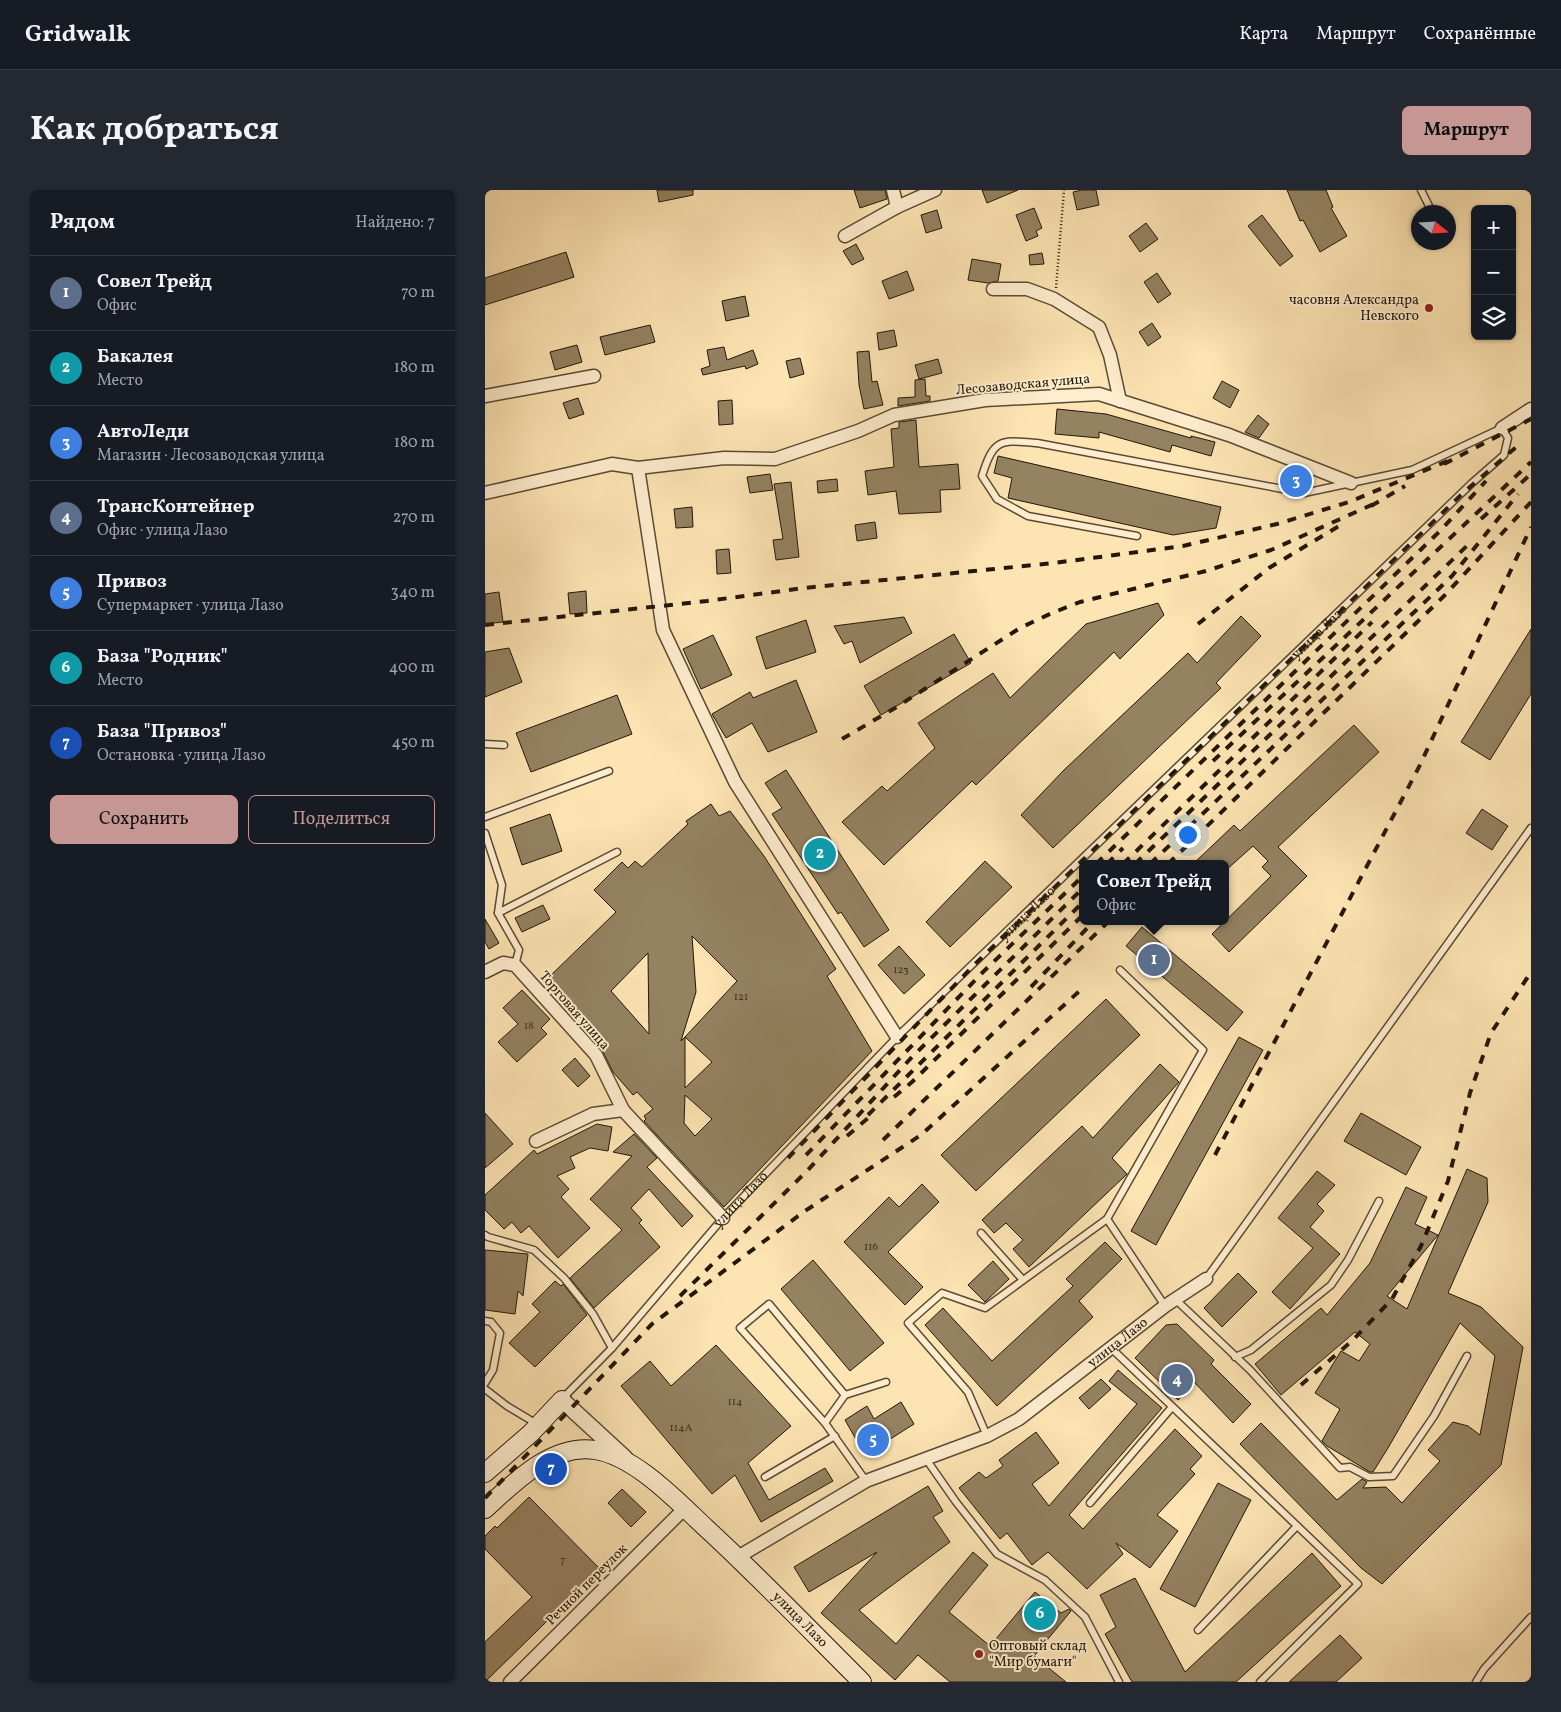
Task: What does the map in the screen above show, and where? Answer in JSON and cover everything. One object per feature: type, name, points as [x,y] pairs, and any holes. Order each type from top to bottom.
[{"type":"main road","name":"улица Лазо","points":[[485,1473],[539,1424],[562,1400]]},
{"type":"main road","name":"улица Лазо","points":[[485,1508],[521,1478],[550,1458],[573,1450],[595,1450],[633,1466],[685,1508],[737,1557],[862,1682]]},
{"type":"street","points":[[893,190],[897,207]]},
{"type":"street","points":[[845,236],[897,207],[935,190]]},
{"type":"street","points":[[993,289],[1027,289],[1055,299],[1099,327],[1110,355],[1121,401]]},
{"type":"street","points":[[485,396],[594,376]]},
{"type":"street","name":"Лесозаводская улица","points":[[485,493],[612,464],[638,468],[724,458],[775,459],[858,431],[894,415],[985,400],[1099,394],[1229,435],[1351,483]]},
{"type":"street","points":[[1502,428],[1531,409]]},
{"type":"street","points":[[638,468],[663,630],[735,782],[897,1037]]},
{"type":"street","points":[[485,972],[503,963],[515,965]]},
{"type":"street","name":"Торговая улица","points":[[515,965],[596,1055],[623,1110],[723,1218]]},
{"type":"street","points":[[536,1141],[593,1114],[623,1110]]},
{"type":"street","name":"улица Лазо","points":[[737,1557],[866,1481],[987,1436],[1019,1420],[1170,1302],[1206,1279]]},
{"type":"street","points":[[562,1400],[633,1466]]},
{"type":"street","name":"Речной переулок","points":[[510,1682],[685,1508]]},
{"type":"lane","points":[[1421,190],[1428,205]]},
{"type":"lane","points":[[1137,536],[1028,516],[997,499],[982,476],[989,452],[1007,440],[1037,443],[1304,494],[1412,470],[1502,428]]},
{"type":"lane","name":"улица Лазо","points":[[1081,860],[1457,497],[1504,455],[1508,438],[1502,428]]},
{"type":"lane","points":[[485,744],[504,745]]},
{"type":"lane","points":[[485,817],[609,770]]},
{"type":"lane","points":[[1206,1279],[1531,828]]},
{"type":"lane","points":[[485,833],[502,885],[498,913],[519,950],[515,965]]},
{"type":"lane","points":[[498,913],[617,852]]},
{"type":"lane","name":"улица Лазо","points":[[562,1400],[612,1348],[723,1218],[897,1037],[1079,862]]},
{"type":"lane","points":[[987,1436],[968,1392],[908,1323],[942,1293],[985,1308],[1107,1219],[1203,1050],[1120,970]]},
{"type":"lane","points":[[1235,1357],[1251,1350],[1331,1284],[1348,1260],[1379,1201]]},
{"type":"lane","points":[[1107,1219],[1170,1302],[1235,1357],[1340,1468],[1350,1467],[1369,1477],[1393,1476],[1434,1416],[1467,1356]]},
{"type":"lane","points":[[981,1233],[1023,1280]]},
{"type":"lane","points":[[485,1235],[534,1250],[563,1278],[593,1314],[612,1348]]},
{"type":"lane","points":[[845,1395],[769,1304],[741,1328],[825,1423],[866,1481]]},
{"type":"lane","points":[[485,1321],[491,1322],[500,1333],[493,1370],[485,1383]]},
{"type":"lane","points":[[1111,1348],[1359,1584],[1260,1682]]},
{"type":"lane","points":[[825,1423],[845,1395],[885,1382]]},
{"type":"lane","points":[[485,1389],[507,1406],[539,1424]]},
{"type":"lane","points":[[1090,1503],[1172,1406]]},
{"type":"lane","points":[[765,1477],[835,1436]]},
{"type":"lane","points":[[926,1459],[956,1502],[997,1554],[1045,1580],[1085,1617],[1119,1682]]},
{"type":"lane","points":[[1198,1630],[1297,1526]]},
{"type":"lane","points":[[1477,1682],[1484,1669],[1531,1617]]},
{"type":"path","points":[[1055,299],[1064,190]]},
{"type":"building","points":[[657,190],[693,190],[693,195],[659,202]]},
{"type":"building","points":[[854,190],[885,190],[887,199],[860,208]]},
{"type":"building","points":[[982,190],[1018,190],[987,203]]},
{"type":"building","points":[[1096,190],[1099,205],[1077,210],[1073,192]]},
{"type":"building","points":[[1287,190],[1326,190],[1333,207],[1331,208],[1347,236],[1320,252],[1303,220],[1300,221]]},
{"type":"building","points":[[1034,208],[1042,228],[1036,231],[1038,236],[1026,241],[1016,215]]},
{"type":"building","points":[[937,210],[942,228],[926,233],[921,215]]},
{"type":"building","points":[[1262,215],[1293,256],[1280,266],[1248,226]]},
{"type":"building","points":[[1146,223],[1158,239],[1140,252],[1129,236]]},
{"type":"building","points":[[856,244],[864,259],[852,265],[843,251]]},
{"type":"building","points":[[566,252],[574,277],[485,305],[485,278]]},
{"type":"building","points":[[1042,253],[1044,264],[1030,265],[1029,255]]},
{"type":"building","points":[[972,259],[1001,264],[998,281],[988,283],[968,280]]},
{"type":"building","points":[[907,271],[914,290],[889,299],[882,281]]},
{"type":"building","points":[[1157,273],[1171,294],[1158,303],[1144,282]]},
{"type":"building","points":[[745,296],[749,316],[726,321],[722,301]]},
{"type":"building","points":[[1152,323],[1161,337],[1148,346],[1139,332]]},
{"type":"building","points":[[650,325],[655,342],[605,355],[600,337]]},
{"type":"building","points":[[894,330],[897,346],[879,350],[877,333]]},
{"type":"building","points":[[577,345],[582,362],[555,370],[550,352]]},
{"type":"building","points":[[724,347],[727,360],[753,350],[758,364],[746,369],[745,366],[703,375],[701,369],[710,366],[707,350]]},
{"type":"building","points":[[869,351],[872,382],[877,381],[883,405],[864,409],[859,385],[857,352]]},
{"type":"building","points":[[800,358],[804,374],[790,378],[786,361]]},
{"type":"building","points":[[938,359],[942,373],[919,379],[915,365]]},
{"type":"building","points":[[925,379],[926,396],[930,396],[930,401],[898,406],[898,398],[915,397],[915,380]]},
{"type":"building","points":[[1222,381],[1239,390],[1230,408],[1213,398]]},
{"type":"building","points":[[578,398],[584,414],[569,419],[563,403]]},
{"type":"building","points":[[732,400],[733,424],[719,425],[718,401]]},
{"type":"building","points":[[1057,409],[1106,414],[1191,438],[1191,436],[1215,442],[1211,456],[1172,445],[1170,452],[1099,432],[1099,438],[1055,434]]},
{"type":"building","points":[[1258,415],[1269,424],[1259,438],[1245,432]]},
{"type":"building","points":[[916,420],[919,467],[958,464],[960,489],[940,490],[941,512],[899,514],[896,491],[868,495],[865,471],[894,467],[891,429],[899,428],[899,422]]},
{"type":"building","points":[[998,456],[1221,507],[1216,528],[1173,535],[1008,498],[1012,478],[994,473]]},
{"type":"building","points":[[770,474],[773,490],[750,493],[747,477]]},
{"type":"building","points":[[1289,474],[1307,474],[1306,487],[1288,485]]},
{"type":"building","points":[[837,479],[838,491],[818,493],[817,481]]},
{"type":"building","points":[[791,482],[799,557],[776,560],[773,540],[783,539],[774,484]]},
{"type":"building","points":[[692,507],[693,527],[676,528],[674,509]]},
{"type":"building","points":[[875,522],[877,538],[857,541],[855,525]]},
{"type":"building","points":[[729,549],[731,573],[717,574],[716,550]]},
{"type":"building","points":[[586,591],[587,613],[570,614],[568,593]]},
{"type":"building","points":[[499,592],[503,622],[485,624],[485,594]]},
{"type":"building","points":[[1158,603],[1164,615],[1120,659],[1114,652],[976,785],[972,781],[884,865],[842,822],[882,786],[887,791],[935,748],[918,723],[993,673],[1010,698],[1086,624]]},
{"type":"building","points":[[1241,616],[1261,636],[1216,683],[1221,688],[1053,848],[1021,815],[1064,770],[1188,653],[1197,663]]},
{"type":"building","points":[[904,617],[912,633],[860,663],[852,641],[844,644],[834,626]]},
{"type":"building","points":[[806,620],[816,652],[766,669],[756,637]]},
{"type":"building","points":[[1531,629],[1531,694],[1490,760],[1461,742]]},
{"type":"building","points":[[954,634],[971,663],[881,715],[864,686]]},
{"type":"building","points":[[713,635],[732,675],[701,689],[683,649]]},
{"type":"building","points":[[509,648],[522,682],[485,697],[485,652]]},
{"type":"building","points":[[796,680],[817,732],[768,752],[752,723],[726,738],[712,714],[750,692],[753,698]]},
{"type":"building","points":[[617,695],[632,734],[531,772],[516,733]]},
{"type":"building","points":[[1354,725],[1379,752],[1278,847],[1307,876],[1229,952],[1212,934],[1221,925],[1229,925],[1229,917],[1271,876],[1262,867],[1268,861],[1253,846],[1229,867],[1229,860],[1197,860],[1234,825],[1240,831]]},
{"type":"building","points":[[786,770],[889,930],[864,947],[841,912],[838,914],[772,814],[782,808],[765,783]]},
{"type":"building","points":[[711,804],[719,816],[730,811],[764,856],[836,969],[827,976],[872,1051],[724,1207],[644,1121],[646,1119],[644,1116],[653,1109],[637,1092],[633,1095],[613,1072],[602,1050],[585,1030],[589,1027],[547,979],[616,912],[594,890],[622,862],[628,868],[635,861],[642,867],[688,824],[686,821]],"holes":[[[692,936],[737,981],[681,1041],[696,992]],[[648,953],[649,1034],[611,991]],[[685,1037],[712,1062],[685,1088]],[[685,1095],[712,1119],[695,1136],[684,1123]]]},
{"type":"building","points":[[1482,809],[1508,826],[1492,850],[1466,833]]},
{"type":"building","points":[[550,814],[562,851],[522,865],[510,828]]},
{"type":"building","points":[[985,861],[1012,887],[950,947],[926,922]]},
{"type":"building","points":[[543,905],[550,919],[522,932],[515,918]]},
{"type":"building","points":[[485,919],[499,943],[489,949],[485,942]]},
{"type":"building","points":[[1142,927],[1243,1012],[1227,1031],[1126,946]]},
{"type":"building","points":[[899,946],[925,975],[904,994],[878,965]]},
{"type":"building","points":[[522,990],[550,1019],[541,1028],[547,1034],[517,1062],[498,1042],[518,1024],[503,1008]]},
{"type":"building","points":[[1106,999],[1140,1035],[976,1191],[941,1155]]},
{"type":"building","points":[[1239,1037],[1263,1050],[1156,1245],[1131,1231]]},
{"type":"building","points":[[575,1058],[590,1076],[578,1087],[562,1070]]},
{"type":"building","points":[[1160,1064],[1179,1082],[1112,1158],[1127,1174],[1029,1267],[1013,1249],[1023,1240],[1006,1223],[994,1233],[982,1220],[1082,1126],[1093,1138]]},
{"type":"building","points":[[485,1113],[513,1144],[485,1168]]},
{"type":"building","points":[[1361,1113],[1421,1147],[1406,1175],[1344,1141]]},
{"type":"building","points":[[597,1124],[612,1127],[608,1151],[590,1148],[570,1157],[575,1168],[557,1176],[569,1189],[561,1197],[590,1228],[558,1258],[529,1226],[521,1233],[512,1222],[504,1229],[485,1210],[485,1195],[534,1150],[537,1154]]},
{"type":"building","points":[[634,1134],[657,1158],[647,1167],[693,1216],[682,1227],[649,1189],[631,1208],[642,1220],[639,1223],[660,1247],[594,1308],[570,1278],[622,1230],[590,1199],[632,1156],[613,1152]]},
{"type":"building","points":[[1467,1169],[1487,1178],[1488,1202],[1448,1293],[1481,1307],[1523,1347],[1501,1465],[1382,1584],[1361,1568],[1240,1444],[1261,1423],[1337,1500],[1362,1479],[1367,1482],[1363,1488],[1386,1487],[1402,1503],[1440,1461],[1428,1450],[1453,1422],[1468,1426],[1480,1435],[1495,1356],[1460,1323],[1373,1472],[1327,1446],[1322,1441],[1340,1409],[1315,1393],[1341,1351],[1359,1361],[1370,1344],[1355,1332],[1281,1395],[1255,1364],[1321,1308],[1327,1315],[1370,1263],[1406,1187],[1427,1197],[1415,1224],[1438,1235],[1387,1296],[1407,1309]]},
{"type":"building","points":[[1317,1171],[1335,1185],[1317,1204],[1324,1211],[1310,1227],[1340,1254],[1290,1309],[1272,1292],[1313,1248],[1278,1218]]},
{"type":"building","points":[[922,1184],[939,1202],[888,1252],[923,1287],[905,1305],[844,1242],[889,1197],[899,1207]]},
{"type":"building","points":[[1105,1242],[1122,1259],[1079,1301],[1093,1317],[997,1406],[925,1325],[943,1308],[992,1361],[1073,1286],[1066,1279]]},
{"type":"building","points":[[485,1250],[528,1254],[523,1296],[518,1291],[515,1314],[485,1310]]},
{"type":"building","points":[[813,1260],[884,1343],[850,1371],[781,1289]]},
{"type":"building","points":[[993,1261],[1009,1279],[985,1302],[968,1285]]},
{"type":"building","points":[[1238,1273],[1257,1292],[1222,1327],[1204,1308]]},
{"type":"building","points":[[555,1281],[561,1286],[563,1284],[587,1315],[535,1367],[509,1343],[540,1312],[532,1304]]},
{"type":"building","points":[[1177,1324],[1214,1360],[1211,1364],[1251,1404],[1233,1423],[1194,1382],[1178,1400],[1135,1358],[1166,1325]]},
{"type":"building","points":[[716,1345],[791,1426],[748,1463],[769,1500],[825,1468],[833,1481],[761,1522],[735,1475],[712,1494],[621,1386],[650,1361],[671,1386]]},
{"type":"building","points":[[1118,1370],[1162,1408],[1069,1515],[1083,1529],[1175,1429],[1202,1456],[1190,1469],[1195,1474],[1157,1515],[1178,1531],[1150,1568],[1116,1543],[1123,1554],[1087,1589],[1048,1552],[1032,1565],[1007,1533],[1000,1539],[959,1488],[979,1472],[986,1478],[1003,1466],[999,1460],[1036,1432],[1059,1463],[1032,1484],[1049,1506],[1137,1404],[1109,1381]]},
{"type":"building","points":[[1101,1379],[1111,1389],[1089,1409],[1079,1398]]},
{"type":"building","points":[[901,1402],[914,1424],[865,1455],[845,1420],[867,1406],[874,1419]]},
{"type":"building","points":[[1218,1483],[1251,1500],[1195,1607],[1160,1589]]},
{"type":"building","points":[[928,1486],[943,1511],[933,1517],[950,1542],[859,1610],[896,1644],[973,1552],[988,1565],[949,1612],[990,1646],[1035,1592],[1061,1613],[1069,1609],[1071,1611],[1034,1656],[1066,1682],[950,1682],[918,1655],[895,1680],[821,1613],[877,1552],[809,1592],[794,1567]]},
{"type":"building","points":[[622,1489],[646,1512],[631,1527],[608,1503]]},
{"type":"building","points":[[529,1497],[600,1569],[485,1682],[485,1642],[532,1597],[485,1549],[485,1536],[495,1526],[497,1528]]},
{"type":"building","points":[[1312,1553],[1341,1586],[1236,1682],[1132,1682],[1105,1634],[1116,1627],[1100,1595],[1135,1578],[1185,1672]]},
{"type":"building","points":[[1340,1635],[1362,1658],[1336,1682],[1289,1682]]},
{"type":"railway","points":[[1444,464],[1531,419]]},
{"type":"railway","points":[[1083,860],[1463,493],[1522,442]]},
{"type":"railway","points":[[485,625],[707,601],[804,588],[1054,563],[1183,546],[1277,524],[1349,502],[1450,460]]},
{"type":"railway","points":[[1213,761],[1531,462]]},
{"type":"railway","points":[[1481,519],[1531,474]]},
{"type":"railway","points":[[1100,860],[1440,531],[1486,481]]},
{"type":"railway","points":[[1371,506],[1405,486]]},
{"type":"railway","points":[[1154,860],[1452,576],[1518,494]]},
{"type":"railway","points":[[1172,860],[1444,596],[1531,502]]},
{"type":"railway","points":[[842,739],[895,708],[1020,628],[1052,613],[1080,602],[1206,571],[1271,550],[1376,503]]},
{"type":"railway","points":[[1198,624],[1269,568],[1339,526]]},
{"type":"railway","points":[[1215,1155],[1419,767],[1531,527]]},
{"type":"railway","points":[[1139,860],[1471,542]]},
{"type":"railway","points":[[1127,860],[1372,622]]},
{"type":"railway","points":[[1111,860],[1123,848]]},
{"type":"railway","points":[[788,1158],[975,964],[1079,864]]},
{"type":"railway","points":[[806,1155],[983,972],[1079,880]]},
{"type":"railway","points":[[680,1296],[807,1171],[912,1057],[1079,892]]},
{"type":"railway","points":[[868,1115],[1079,906]]},
{"type":"railway","points":[[894,1097],[912,1082],[1079,919]]},
{"type":"railway","points":[[1031,987],[1090,925]]},
{"type":"railway","points":[[883,1140],[1105,925]]},
{"type":"railway","points":[[1301,1385],[1353,1340],[1392,1299],[1421,1246],[1448,1181],[1470,1093],[1491,1033],[1531,972]]},
{"type":"railway","points":[[485,1498],[652,1324],[805,1211],[921,1135],[1085,986]]},
{"type":"railway","points":[[847,1136],[874,1113]]},
{"type":"place","name":"часовня Александра Невского","points":[[1429,308]]},
{"type":"place","name":"АвтоЛеди","points":[[1296,481]]},
{"type":"place","name":"Бакалея","points":[[820,854]]},
{"type":"place","name":"Совел Трейд","points":[[1154,960]]},
{"type":"place","name":"ТрансКонтейнер","points":[[1177,1380]]},
{"type":"place","name":"Привоз","points":[[873,1440]]},
{"type":"place","name":"База \"Привоз\"","points":[[551,1469]]},
{"type":"place","name":"База \"Родник\"","points":[[1040,1614]]},
{"type":"place","name":"Оптовый склад \"Мир бумаги\"","points":[[979,1654]]}]
